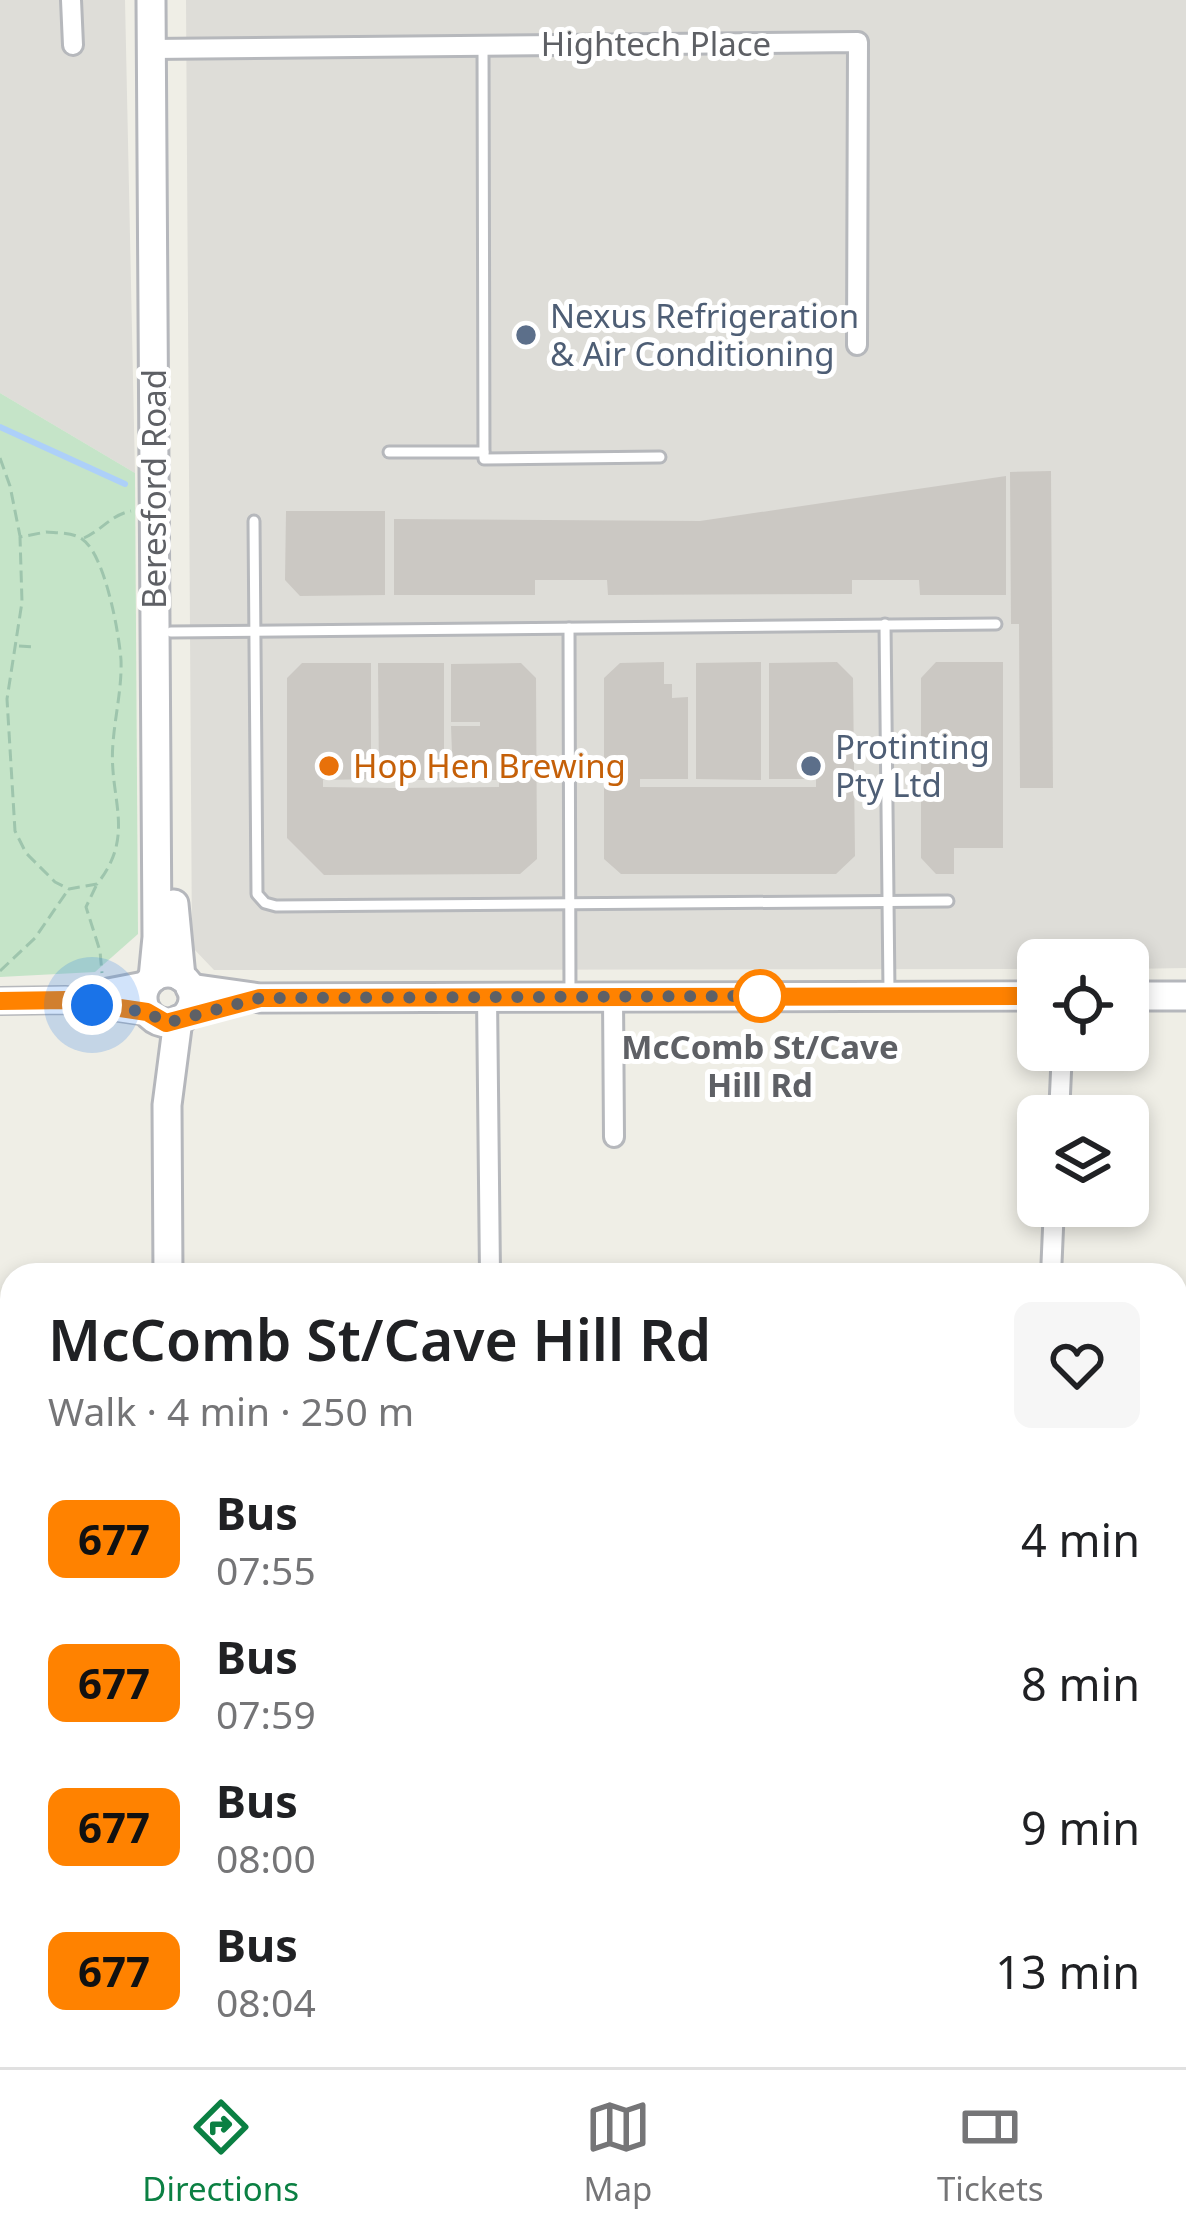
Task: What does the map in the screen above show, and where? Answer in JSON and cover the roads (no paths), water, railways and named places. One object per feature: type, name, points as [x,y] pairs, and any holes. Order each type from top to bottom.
[{"type":"main road","name":"Beresford Road","points":[[151,0],[160,49],[172,632],[175,930],[167,999],[168,1263]]},
{"type":"main road","name":"Beresford Road","points":[[167,999],[157,937],[160,49],[168,0]]},
{"type":"main road","points":[[167,999],[1017,996]]},
{"type":"main road","points":[[1149,996],[1186,996]]},
{"type":"street","points":[[71,0],[73,45]]},
{"type":"street","name":"Hightech Place","points":[[160,49],[858,42],[857,345]]},
{"type":"street","points":[[66,1000],[112,990],[167,999]]},
{"type":"street","points":[[488,996],[490,1263]]},
{"type":"street","points":[[613,997],[614,1137]]},
{"type":"street","points":[[0,1001],[167,999]]},
{"type":"street","points":[[1052,1263],[1053,1227]]},
{"type":"lane","points":[[483,45],[484,459],[660,457]]},
{"type":"lane","points":[[389,452],[484,452]]},
{"type":"lane","points":[[254,521],[257,894],[265,903],[949,901]]},
{"type":"lane","points":[[885,624],[889,996]]},
{"type":"lane","points":[[172,632],[996,624]]},
{"type":"lane","points":[[569,628],[571,996]]},
{"type":"waterway","points":[[0,427],[125,484]]},
{"type":"place","name":"Nexus Refrigeration & Air Conditioning","points":[[526,335]]},
{"type":"place","name":"Hop Hen Brewing","points":[[329,766]]},
{"type":"place","name":"Protinting Pty Ltd","points":[[811,766]]},
{"type":"place","name":"McComb St/Cave Hill Rd","points":[[760,996]]}]
